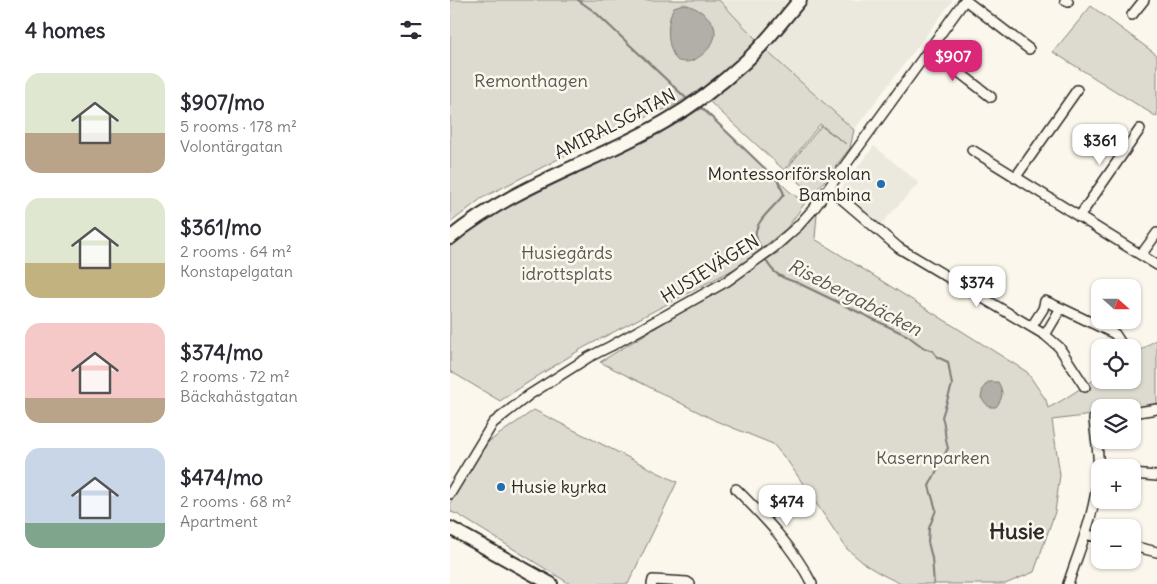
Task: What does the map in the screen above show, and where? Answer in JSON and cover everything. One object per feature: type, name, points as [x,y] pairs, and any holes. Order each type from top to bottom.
[{"type":"street","name":"AMIRALSGATAN","points":[[450,238],[482,214],[524,189],[650,130],[685,109],[746,61],[800,0]]},
{"type":"street","points":[[965,0],[1029,49]]},
{"type":"street","name":"HUSIEVÄGEN","points":[[450,494],[493,423],[529,395],[589,357],[727,281],[755,262],[798,226],[815,207],[965,0]]},
{"type":"street","points":[[1132,15],[1144,0]]},
{"type":"street","points":[[929,49],[991,96]]},
{"type":"street","points":[[1015,178],[1077,90]]},
{"type":"street","points":[[1079,217],[1140,129]]},
{"type":"street","points":[[972,150],[1157,265]]},
{"type":"street","points":[[829,188],[899,248],[1045,335],[1059,347],[1085,387]]},
{"type":"street","points":[[1141,255],[1157,232]]},
{"type":"street","points":[[1032,326],[1046,301],[1115,334],[1118,339]]},
{"type":"street","points":[[1045,335],[1061,308]]},
{"type":"street","points":[[1141,412],[1157,409]]},
{"type":"street","points":[[1141,475],[1157,476]]},
{"type":"street","points":[[736,489],[754,507],[803,566],[812,584]]},
{"type":"street","points":[[1068,584],[1086,534],[1091,509]]},
{"type":"street","points":[[450,528],[551,584]]},
{"type":"street","points":[[1086,534],[1091,535]]},
{"type":"street","points":[[1141,548],[1157,552]]},
{"type":"street","points":[[652,582],[688,582],[690,584]]},
{"type":"shaded area","points":[[719,0],[953,0],[854,130],[771,55]]},
{"type":"shaded area","points":[[683,4],[693,7],[704,14],[712,22],[715,32],[713,42],[706,52],[696,59],[686,62],[678,61],[669,42],[671,13],[674,7]]},
{"type":"shaded area","name":"Montessoriförskolan Bambina","points":[[874,146],[919,183],[881,224],[842,190],[843,186]]},
{"type":"shaded area","points":[[988,382],[998,382],[1002,392],[996,407],[989,407],[981,398],[983,388]]},
{"type":"green space","name":"Remonthagen","points":[[450,0],[719,0],[771,55],[854,130],[850,148],[814,194],[785,171],[821,126],[846,144],[820,124],[784,170],[698,91],[673,106],[625,125],[482,198],[450,223]]},
{"type":"green space","points":[[1091,6],[1157,55],[1157,117],[1053,52]]},
{"type":"green space","name":"Husiegårds idrottsplats","points":[[702,108],[789,191],[805,203],[787,228],[740,266],[583,348],[500,401],[450,371],[450,245],[457,237],[526,191],[659,134]]},
{"type":"green space","name":"Kasernparken","points":[[817,213],[815,239],[1027,372],[1046,400],[1048,408],[1091,382],[1091,389],[1141,389],[1141,350],[1157,339],[1157,406],[1141,409],[1141,399],[1091,399],[1091,415],[1052,420],[1060,475],[1055,512],[1034,572],[1005,584],[901,584],[866,565],[847,549],[789,463],[773,444],[716,421],[600,362],[779,252]]},
{"type":"green space","points":[[534,410],[677,482],[628,584],[570,584],[451,512],[450,504],[481,447]]},
{"type":"waterway","name":"Risebergabäcken","points":[[578,0],[595,12],[689,101]]},
{"type":"waterway","name":"Risebergabäcken","points":[[696,108],[698,110],[702,108],[778,181],[784,194],[762,219],[756,231],[762,251]]},
{"type":"waterway","name":"Risebergabäcken","points":[[765,258],[774,272],[782,277],[908,336],[924,348],[933,351],[937,357],[948,362],[952,385],[942,417],[948,448],[929,486],[936,510],[929,528],[928,542],[932,558],[934,584]]},
{"type":"place","name":"Montessoriförskolan Bambina","points":[[881,184]]},
{"type":"place","name":"Husie kyrka","points":[[501,487]]},
{"type":"district","name":"Husie","points":[[1017,531]]}]
